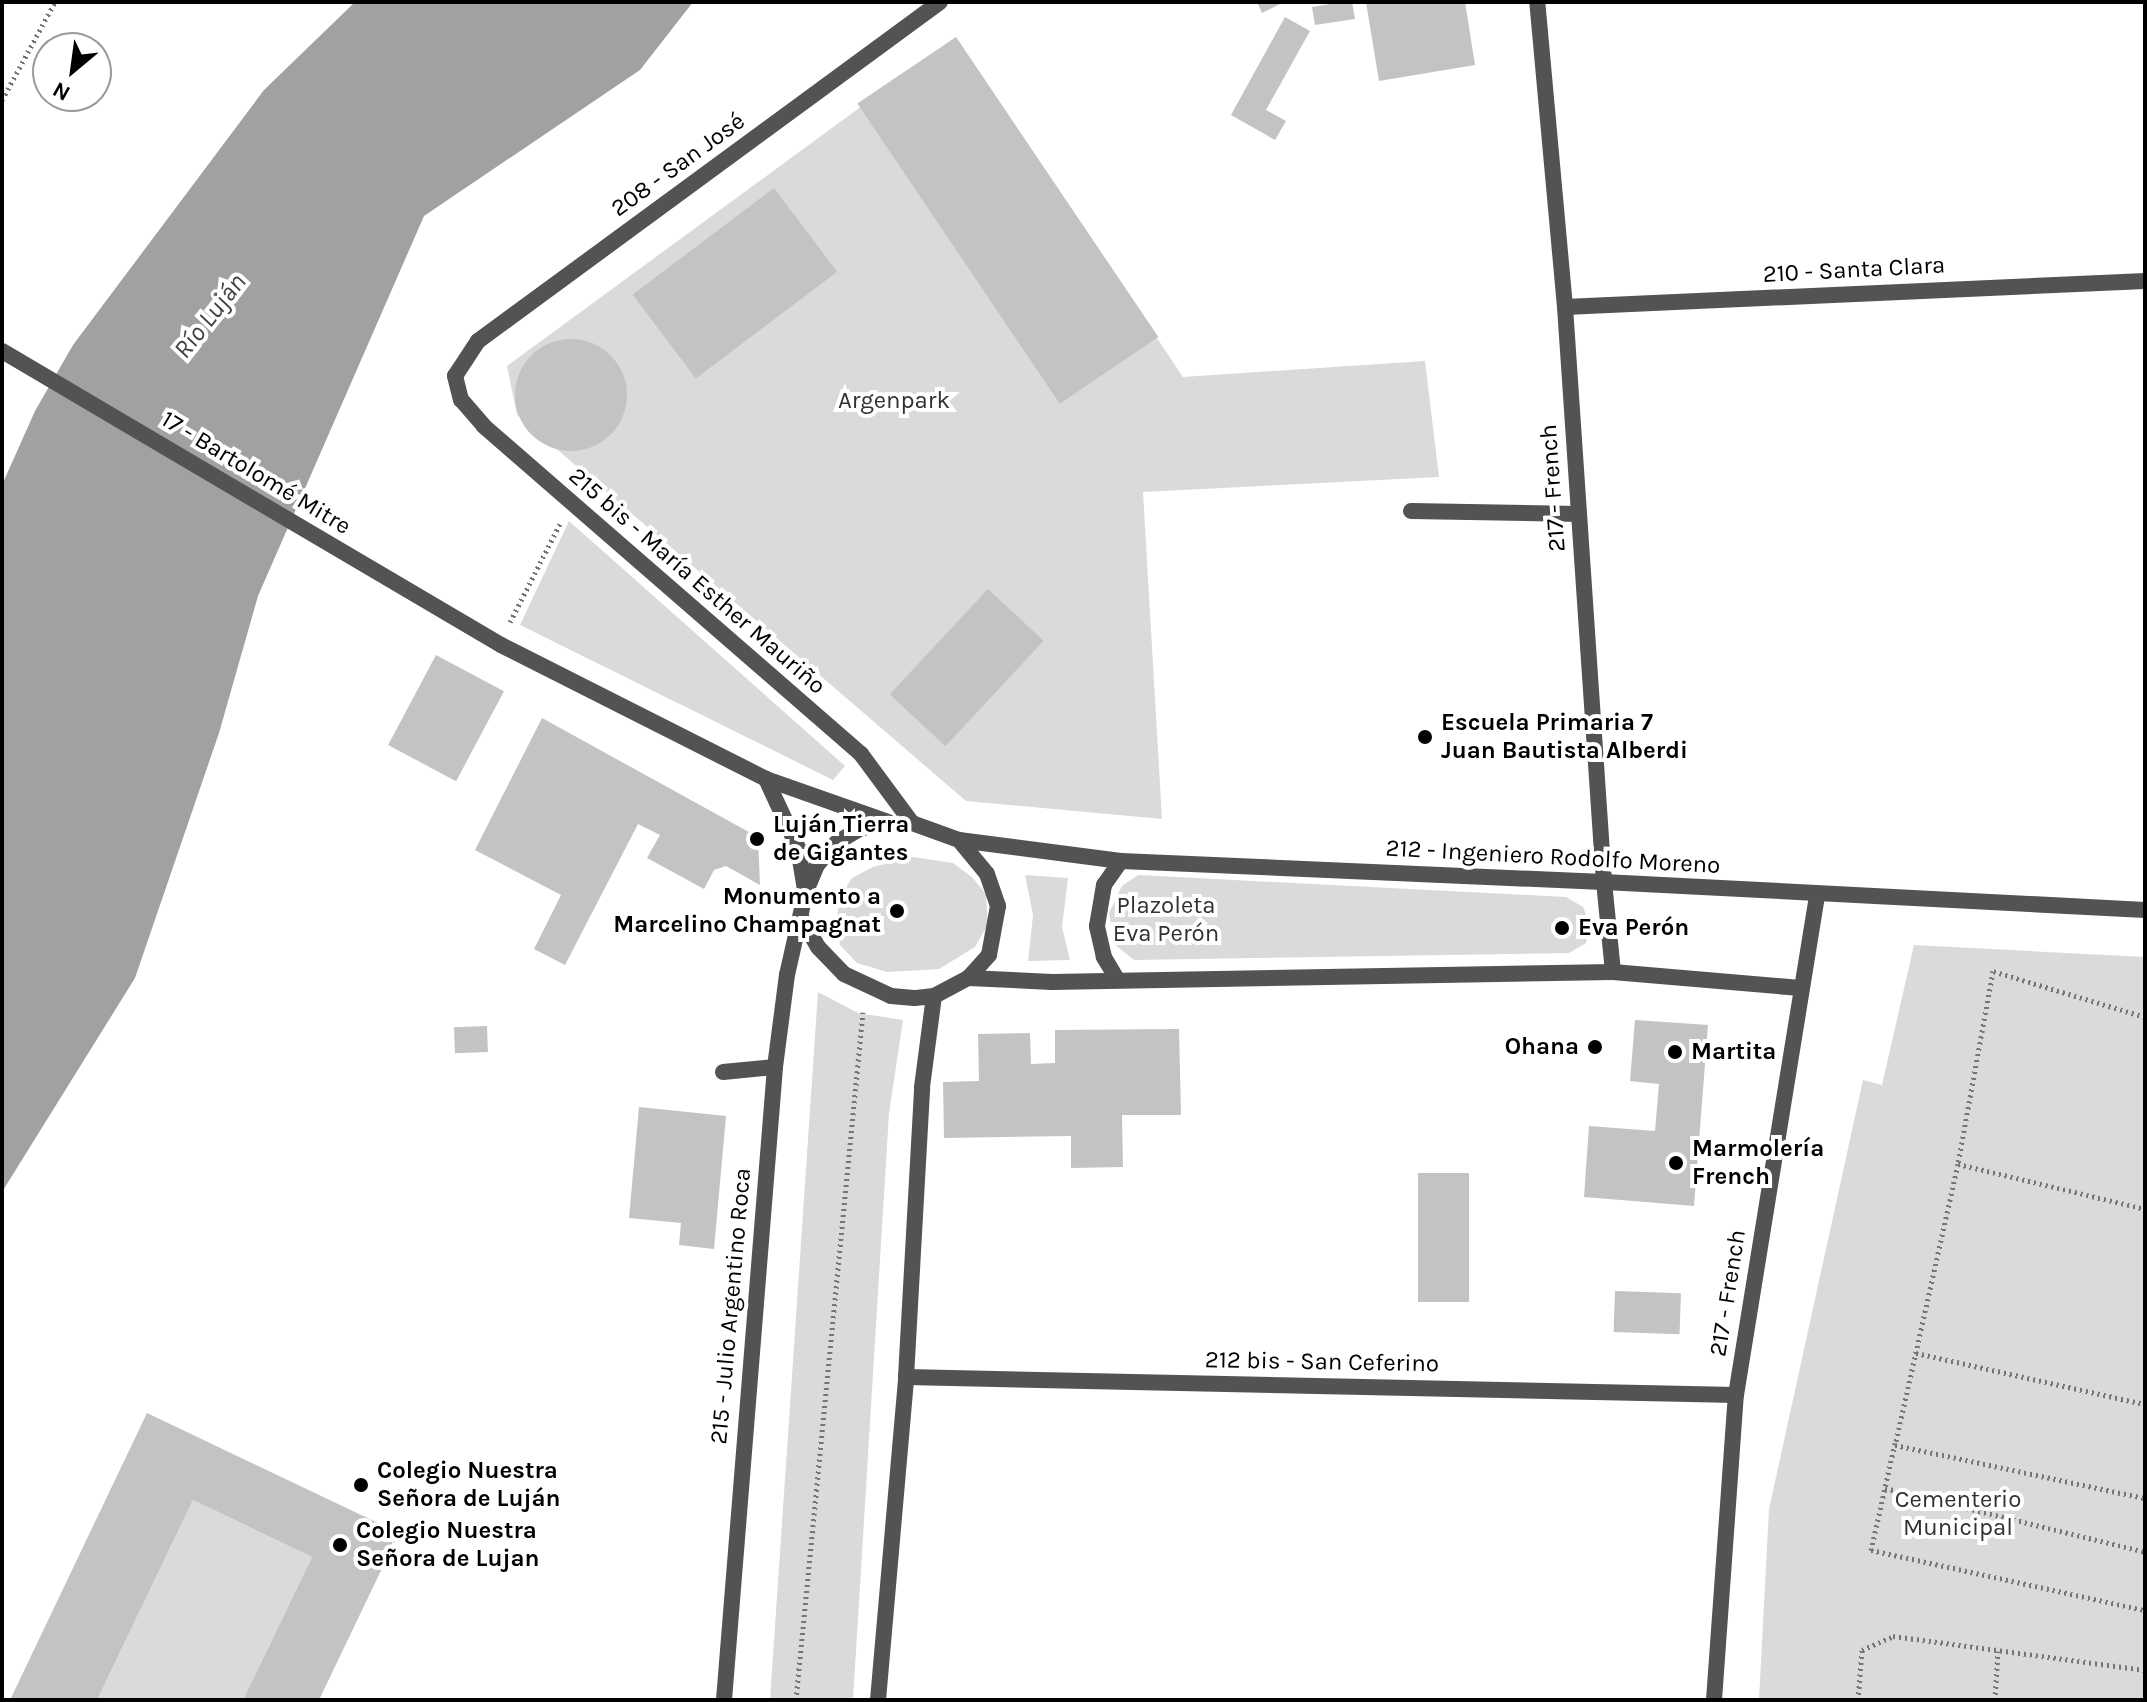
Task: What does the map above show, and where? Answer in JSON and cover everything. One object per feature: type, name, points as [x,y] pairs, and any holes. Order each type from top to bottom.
[{"type":"street","name":"208 - San José","points":[[455,376],[478,341],[940,2]]},
{"type":"street","name":"217 - French","points":[[1537,2],[1565,307],[1604,882],[1613,972]]},
{"type":"street","name":"210 - Santa Clara","points":[[1565,307],[2145,281]]},
{"type":"street","name":"17 - Bartolomé Mitre","points":[[2,351],[486,637],[766,779]]},
{"type":"street","name":"215 bis - María Esther Mauriño","points":[[455,376],[461,400],[476,417],[571,504],[861,754],[912,823]]},
{"type":"street","points":[[1411,511],[1579,514]]},
{"type":"street","points":[[766,779],[888,822]]},
{"type":"street","points":[[766,779],[798,848],[806,891]]},
{"type":"street","points":[[888,822],[912,823],[959,840],[987,874],[998,906],[989,955],[968,978],[934,996],[891,996],[865,987],[831,964],[801,918],[806,891],[817,865],[836,843],[861,828],[888,822]]},
{"type":"street","name":"212 - Ingeniero Rodolfo Moreno","points":[[959,840],[1121,861],[2145,910]]},
{"type":"street","points":[[1117,979],[1104,957],[1097,926],[1104,885],[1121,861]]},
{"type":"street","name":"217 - French","points":[[1714,1700],[1736,1395],[1817,896]]},
{"type":"street","name":"215 - Julio Argentino Roca","points":[[724,1700],[775,1067],[801,918]]},
{"type":"street","points":[[968,978],[1613,972],[1800,988]]},
{"type":"street","points":[[878,1700],[906,1377],[922,1087],[934,996]]},
{"type":"street","points":[[723,1072],[775,1067]]},
{"type":"street","name":"212 bis - San Ceferino","points":[[906,1377],[1736,1395]]},
{"type":"path","points":[[2,100],[55,2]]},
{"type":"path","points":[[511,620],[571,504]]},
{"type":"path","points":[[2145,1017],[1993,971],[1958,1164],[1895,1445],[2145,1498]]},
{"type":"path","points":[[796,1700],[860,1079],[865,987]]},
{"type":"path","points":[[1958,1164],[2145,1209]]},
{"type":"path","points":[[1916,1353],[2145,1404]]},
{"type":"path","points":[[1898,1432],[1871,1550],[2145,1610]]},
{"type":"path","points":[[1885,1488],[2145,1552]]},
{"type":"path","points":[[1858,1700],[1862,1650],[1893,1636],[2145,1670]]},
{"type":"path","points":[[1995,1700],[1998,1651]]},
{"type":"green space","name":"Argenpark","points":[[956,37],[1183,377],[1425,361],[1439,477],[1143,492],[1162,819],[966,801],[517,415],[507,366]]},
{"type":"green space","points":[[569,521],[845,766],[833,780],[520,625]]},
{"type":"green space","points":[[913,857],[953,863],[972,877],[986,894],[988,924],[975,947],[939,969],[887,972],[857,963],[840,945],[836,920],[841,895],[852,878],[873,867]]},
{"type":"green space","points":[[1025,875],[1068,878],[1062,927],[1070,960],[1028,961],[1033,915]]},
{"type":"green space","name":"Plazoleta Eva Perón","points":[[1138,875],[1566,897],[1583,907],[1590,924],[1586,943],[1569,953],[1134,960],[1114,944],[1109,913],[1122,886]]},
{"type":"green space","name":"Cementerio Municipal","points":[[1914,945],[2145,957],[2145,1700],[1759,1700],[1769,1509],[1863,1080],[1882,1085]]},
{"type":"green space","points":[[818,992],[858,1013],[903,1020],[889,1113],[853,1700],[770,1700]]},
{"type":"green space","points":[[193,1500],[312,1557],[243,1700],[97,1700]]},
{"type":"water","name":"Río Luján","points":[[355,2],[693,2],[640,70],[424,216],[258,596],[219,733],[135,978],[2,1192],[2,485],[35,411],[73,345],[264,90]]},
{"type":"building","points":[[1257,2],[1284,2],[1262,13]]},
{"type":"building","points":[[1352,2],[1355,19],[1315,25],[1312,7]]},
{"type":"building","points":[[1366,2],[1465,2],[1475,65],[1379,81]]},
{"type":"building","points":[[1285,17],[1310,31],[1266,110],[1286,121],[1275,140],[1231,115]]},
{"type":"building","points":[[956,37],[1158,337],[1060,404],[857,104]]},
{"type":"building","points":[[774,188],[837,272],[696,378],[633,295]]},
{"type":"building","points":[[571,339],[593,343],[611,355],[623,373],[627,395],[623,417],[611,435],[593,447],[571,451],[549,447],[531,435],[519,417],[515,395],[519,373],[531,355],[549,343]]},
{"type":"building","points":[[988,589],[1044,641],[945,746],[890,694]]},
{"type":"building","points":[[436,655],[504,691],[456,781],[388,745]]},
{"type":"building","points":[[542,718],[758,837],[760,885],[726,866],[714,870],[704,889],[647,858],[660,835],[638,824],[565,965],[534,949],[561,895],[475,850]]},
{"type":"building","points":[[1635,1020],[1708,1025],[1694,1206],[1584,1197],[1589,1126],[1655,1131],[1659,1084],[1630,1081]]},
{"type":"building","points":[[487,1026],[488,1052],[455,1053],[454,1027]]},
{"type":"building","points":[[1179,1029],[1181,1115],[1122,1115],[1123,1167],[1071,1168],[1071,1136],[944,1138],[943,1082],[979,1081],[978,1034],[1030,1033],[1031,1064],[1055,1063],[1055,1030]]},
{"type":"building","points":[[639,1107],[726,1116],[714,1249],[679,1245],[681,1223],[629,1218]]},
{"type":"building","points":[[1418,1173],[1469,1173],[1469,1302],[1418,1302]]},
{"type":"building","points":[[1615,1291],[1681,1293],[1680,1334],[1614,1332]]},
{"type":"building","name":"Colegio Nuestra Señora de Lujan","points":[[147,1413],[399,1533],[319,1700],[243,1700],[312,1557],[193,1500],[97,1700],[10,1700]]},
{"type":"place","name":"Escuela Primaria 7 Juan Bautista Alberdi","points":[[1425,737]]},
{"type":"place","name":"Luján Tierra de Gigantes","points":[[757,839]]},
{"type":"place","name":"Monumento a Marcelino Champagnat","points":[[897,911]]},
{"type":"place","name":"Eva Perón","points":[[1562,928]]},
{"type":"place","name":"Ohana","points":[[1595,1047]]},
{"type":"place","name":"Martita","points":[[1675,1052]]},
{"type":"place","name":"Marmolería French","points":[[1676,1163]]},
{"type":"place","name":"Colegio Nuestra Señora de Luján","points":[[361,1485]]},
{"type":"place","name":"Colegio Nuestra Señora de Lujan","points":[[340,1545]]}]
